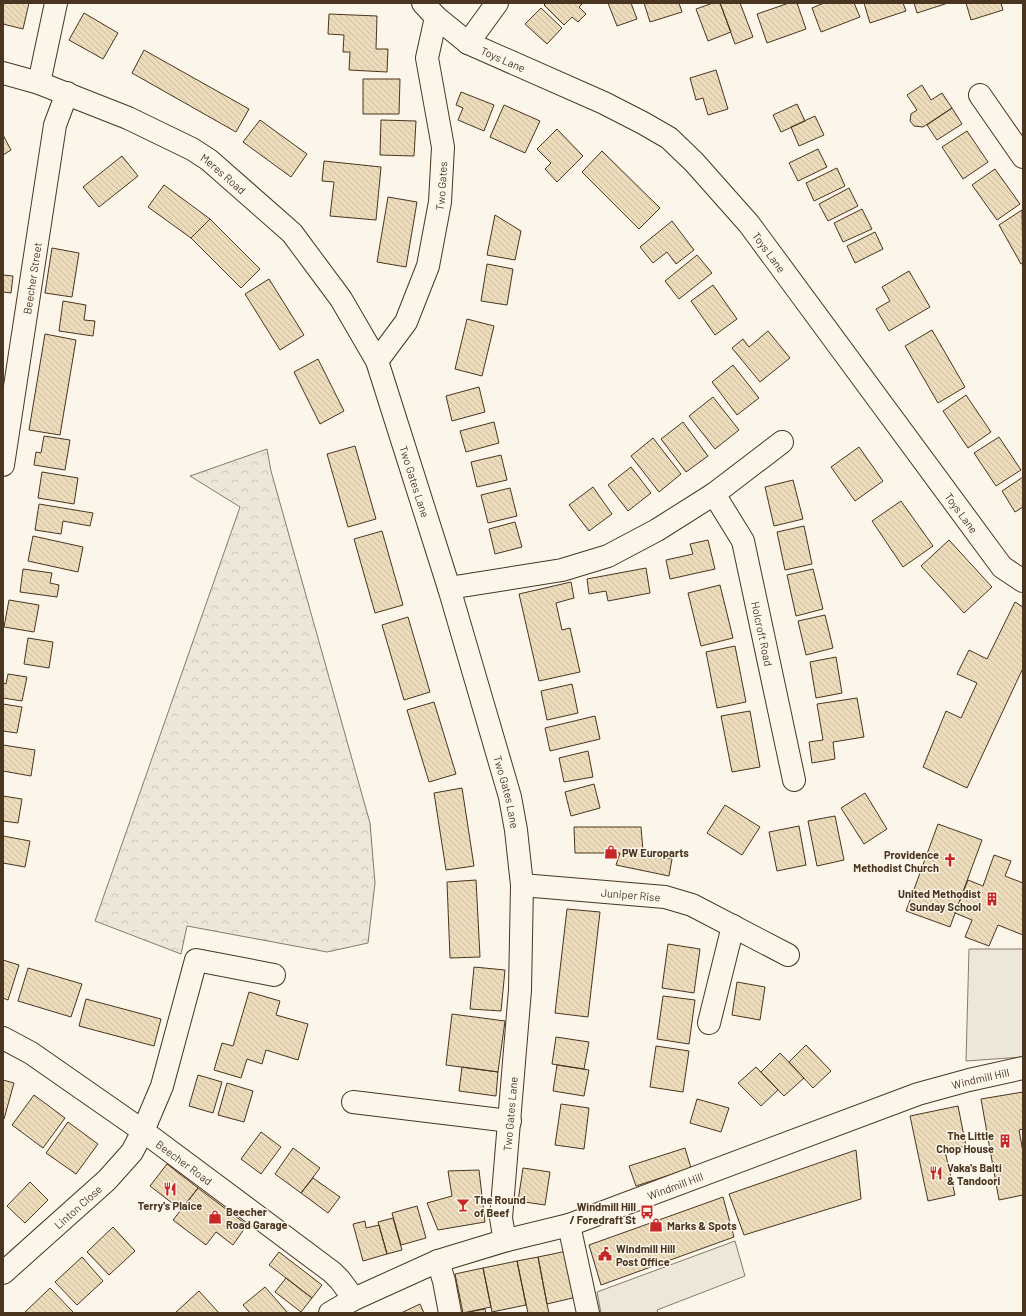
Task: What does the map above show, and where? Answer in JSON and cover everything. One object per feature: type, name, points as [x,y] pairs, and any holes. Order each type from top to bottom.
[{"type":"main road","points":[[39,83],[56,3]]},
{"type":"main road","points":[[468,43],[497,3]]},
{"type":"main road","name":"Toys Lane","points":[[430,10],[468,43],[604,103],[643,123],[669,138],[694,162],[749,224],[1002,566],[1023,581]]},
{"type":"main road","name":"Two Gates","points":[[377,361],[406,322],[428,266],[440,202],[443,147],[427,58],[430,10]]},
{"type":"main road","name":"Meres Road","points":[[3,73],[67,93],[141,124],[192,149],[209,160],[292,233],[341,299],[377,361]]},
{"type":"main road","name":"Beecher Street","points":[[3,465],[55,125],[67,93]]},
{"type":"main road","points":[[980,95],[1023,157]]},
{"type":"main road","name":"Two Gates Lane","points":[[377,361],[449,588],[510,797],[516,830],[522,885],[520,990],[501,1218],[503,1230],[507,1240]]},
{"type":"main road","points":[[449,588],[562,570],[608,556],[657,530],[714,494],[782,442]]},
{"type":"main road","name":"Holcroft Road","points":[[714,494],[743,541],[794,780]]},
{"type":"main road","name":"Juniper Rise","points":[[522,885],[665,897],[692,905],[788,955]]},
{"type":"main road","points":[[709,1023],[733,926]]},
{"type":"main road","name":"Linton Close","points":[[3,1273],[107,1180],[132,1152],[143,1131],[162,1086],[196,960],[274,975]]},
{"type":"main road","name":"Beecher Road","points":[[3,1038],[31,1053],[143,1131],[332,1272],[348,1289],[354,1299]]},
{"type":"main road","name":"Windmill Hill","points":[[330,1313],[354,1299],[438,1261],[507,1240],[569,1225],[918,1094],[969,1080],[1023,1068]]},
{"type":"main road","points":[[352,1102],[510,1121]]},
{"type":"main road","points":[[569,1225],[588,1313]]},
{"type":"main road","points":[[438,1261],[444,1281],[450,1313]]},
{"type":"green space","points":[[267,449],[271,471],[370,823],[375,883],[368,943],[327,952],[187,926],[181,954],[95,921],[240,507],[190,476]]},
{"type":"shaded area","points":[[969,949],[1023,949],[1023,1057],[966,1061]]},
{"type":"shaded area","points":[[735,1241],[745,1276],[657,1310],[658,1313],[601,1313],[597,1292]]},
{"type":"building","points":[[3,3],[29,3],[23,29],[3,24]]},
{"type":"building","points":[[546,3],[583,3],[579,7],[586,14],[578,22],[572,17],[564,25],[544,5]]},
{"type":"building","points":[[608,3],[631,3],[637,19],[617,26]]},
{"type":"building","points":[[644,3],[679,3],[682,12],[650,22]]},
{"type":"building","points":[[713,3],[720,3],[731,32],[708,41],[696,9]]},
{"type":"building","points":[[720,3],[740,3],[753,37],[735,44]]},
{"type":"building","points":[[789,3],[797,3],[806,29],[767,43],[757,14]]},
{"type":"building","points":[[824,3],[854,3],[860,17],[821,32],[812,8]]},
{"type":"building","points":[[864,3],[903,3],[906,11],[870,23]]},
{"type":"building","points":[[914,3],[948,3],[917,13]]},
{"type":"building","points":[[966,3],[1001,3],[1003,10],[971,20]]},
{"type":"building","points":[[541,8],[562,28],[547,44],[525,24]]},
{"type":"building","points":[[84,13],[118,33],[103,59],[69,40]]},
{"type":"building","points":[[329,14],[377,16],[376,49],[388,49],[387,72],[349,70],[350,52],[343,52],[344,35],[328,34]]},
{"type":"building","points":[[144,50],[249,109],[236,132],[132,73]]},
{"type":"building","points":[[716,70],[728,109],[708,115],[703,98],[696,100],[690,78]]},
{"type":"building","points":[[363,79],[400,79],[399,114],[363,114]]},
{"type":"building","points":[[922,85],[931,100],[942,93],[952,108],[923,127],[914,126],[910,121],[911,114],[917,110],[907,95]]},
{"type":"building","points":[[461,92],[494,105],[484,131],[458,120],[463,108],[456,105]]},
{"type":"building","points":[[797,104],[805,121],[781,132],[773,115]]},
{"type":"building","points":[[504,105],[540,121],[525,153],[490,137]]},
{"type":"building","points":[[952,108],[962,124],[937,140],[927,125]]},
{"type":"building","points":[[815,116],[824,135],[799,146],[791,127]]},
{"type":"building","points":[[260,120],[307,154],[291,177],[243,142]]},
{"type":"building","points":[[381,120],[416,121],[414,156],[380,155]]},
{"type":"building","points":[[557,129],[583,156],[557,182],[545,169],[551,163],[537,149]]},
{"type":"building","points":[[967,131],[988,162],[963,179],[942,147]]},
{"type":"building","points":[[3,135],[11,150],[3,155]]},
{"type":"building","points":[[818,149],[827,167],[798,181],[789,163]]},
{"type":"building","points":[[602,151],[660,208],[639,229],[582,172]]},
{"type":"building","points":[[122,156],[138,176],[99,207],[83,187]]},
{"type":"building","points":[[324,161],[381,167],[376,220],[330,216],[334,182],[322,181]]},
{"type":"building","points":[[837,168],[845,186],[814,201],[806,183]]},
{"type":"building","points":[[995,169],[1020,204],[997,220],[972,185]]},
{"type":"building","points":[[164,185],[210,219],[191,238],[148,207]]},
{"type":"building","points":[[849,188],[858,206],[828,221],[819,204]]},
{"type":"building","points":[[388,197],[417,202],[406,267],[377,262]]},
{"type":"building","points":[[862,209],[872,229],[843,242],[834,223]]},
{"type":"building","points":[[1022,210],[1023,263],[1021,264],[999,225]]},
{"type":"building","points":[[495,215],[521,231],[515,260],[487,255]]},
{"type":"building","points":[[210,219],[260,269],[241,288],[191,238]]},
{"type":"building","points":[[672,221],[694,250],[676,264],[667,252],[653,263],[640,247]]},
{"type":"building","points":[[875,232],[883,249],[855,263],[847,246]]},
{"type":"building","points":[[52,248],[79,253],[72,297],[45,293]]},
{"type":"building","points":[[697,255],[712,273],[679,299],[665,281]]},
{"type":"building","points":[[487,264],[513,269],[507,305],[481,301]]},
{"type":"building","points":[[909,271],[930,307],[889,331],[876,309],[890,301],[882,287]]},
{"type":"building","points":[[3,275],[13,276],[11,293],[3,292]]},
{"type":"building","points":[[269,279],[304,335],[280,350],[245,294]]},
{"type":"building","points":[[713,285],[737,319],[715,335],[691,301]]},
{"type":"building","points":[[63,301],[86,305],[84,320],[95,321],[93,336],[59,331]]},
{"type":"building","points":[[467,319],[494,326],[482,376],[455,369]]},
{"type":"building","points":[[932,330],[965,387],[938,403],[905,346]]},
{"type":"building","points":[[768,331],[790,358],[760,382],[732,348],[743,339],[749,347]]},
{"type":"building","points":[[45,334],[76,340],[60,435],[29,430]]},
{"type":"building","points":[[318,359],[344,411],[320,424],[294,372]]},
{"type":"building","points":[[733,365],[759,398],[737,415],[712,382]]},
{"type":"building","points":[[479,387],[485,412],[452,421],[446,396]]},
{"type":"building","points":[[966,395],[991,432],[968,448],[943,411]]},
{"type":"building","points":[[713,397],[739,430],[715,449],[689,416]]},
{"type":"building","points":[[494,422],[499,443],[466,452],[460,431]]},
{"type":"building","points":[[683,422],[708,456],[686,472],[661,439]]},
{"type":"building","points":[[44,436],[70,440],[65,470],[34,465],[36,452],[41,453]]},
{"type":"building","points":[[999,437],[1021,470],[996,486],[974,453]]},
{"type":"building","points":[[653,438],[681,474],[659,492],[631,456]]},
{"type":"building","points":[[355,446],[376,519],[348,527],[327,454]]},
{"type":"building","points":[[859,447],[883,481],[855,501],[831,467]]},
{"type":"building","points":[[501,455],[507,480],[477,487],[471,462]]},
{"type":"building","points":[[631,467],[651,493],[628,511],[608,485]]},
{"type":"building","points":[[42,472],[78,478],[74,504],[38,498]]},
{"type":"building","points":[[1023,477],[1023,507],[1015,512],[1002,491]]},
{"type":"building","points":[[793,480],[803,519],[774,526],[765,487]]},
{"type":"building","points":[[593,487],[612,514],[589,531],[569,505]]},
{"type":"building","points":[[510,488],[517,516],[488,523],[481,495]]},
{"type":"building","points":[[901,501],[933,546],[903,567],[872,521]]},
{"type":"building","points":[[39,504],[93,513],[90,526],[63,521],[61,534],[35,530]]},
{"type":"building","points":[[515,522],[522,547],[495,554],[489,529]]},
{"type":"building","points":[[804,526],[812,564],[785,570],[777,532]]},
{"type":"building","points":[[382,531],[403,605],[375,613],[354,539]]},
{"type":"building","points":[[33,536],[83,547],[78,572],[28,561]]},
{"type":"building","points":[[708,540],[715,569],[670,579],[666,560],[693,554],[690,544]]},
{"type":"building","points":[[949,540],[992,587],[964,613],[921,566]]},
{"type":"building","points":[[646,568],[650,593],[608,601],[606,591],[589,594],[587,579]]},
{"type":"building","points":[[23,569],[52,573],[50,583],[59,585],[57,597],[20,592]]},
{"type":"building","points":[[813,569],[823,609],[796,616],[787,575]]},
{"type":"building","points":[[571,582],[574,598],[556,603],[562,630],[570,628],[580,672],[539,681],[519,594]]},
{"type":"building","points":[[720,585],[733,638],[701,646],[688,593]]},
{"type":"building","points":[[9,600],[39,605],[34,632],[4,627]]},
{"type":"building","points":[[1015,602],[1023,607],[1023,668],[967,788],[923,767],[946,711],[961,718],[977,683],[957,674],[969,650],[987,659]]},
{"type":"building","points":[[825,615],[833,648],[806,655],[798,621]]},
{"type":"building","points":[[408,617],[430,692],[404,700],[382,625]]},
{"type":"building","points":[[28,638],[53,642],[49,668],[24,664]]},
{"type":"building","points":[[735,646],[746,702],[717,708],[706,652]]},
{"type":"building","points":[[836,657],[842,693],[816,698],[810,662]]},
{"type":"building","points":[[8,674],[27,677],[22,701],[3,698],[3,683],[6,684]]},
{"type":"building","points":[[572,684],[578,713],[547,720],[541,691]]},
{"type":"building","points":[[857,698],[864,737],[833,742],[835,759],[812,763],[809,742],[823,740],[817,704]]},
{"type":"building","points":[[434,702],[456,774],[429,782],[407,710]]},
{"type":"building","points":[[3,704],[22,707],[17,733],[3,731]]},
{"type":"building","points":[[750,711],[760,767],[732,772],[721,716]]},
{"type":"building","points":[[595,716],[600,739],[550,751],[545,728]]},
{"type":"building","points":[[3,745],[35,750],[31,776],[3,771]]},
{"type":"building","points":[[588,751],[593,777],[564,782],[559,758]]},
{"type":"building","points":[[594,784],[600,808],[571,816],[565,792]]},
{"type":"building","points":[[462,788],[474,866],[446,870],[434,793]]},
{"type":"building","points":[[865,793],[887,829],[864,844],[841,808]]},
{"type":"building","points":[[3,796],[22,799],[18,823],[3,821]]},
{"type":"building","points":[[725,805],[760,827],[742,855],[707,833]]},
{"type":"building","points":[[835,816],[844,860],[817,866],[808,821]]},
{"type":"building","name":"Providence Methodist Church","points":[[938,824],[982,840],[950,927],[906,911]]},
{"type":"building","points":[[799,826],[806,865],[777,871],[769,832]]},
{"type":"building","name":"PW Europarts","points":[[574,827],[641,827],[643,851],[672,859],[669,876],[616,865],[620,853],[575,853]]},
{"type":"building","points":[[3,836],[30,841],[25,867],[3,863]]},
{"type":"building","name":"United Methodist Sunday School","points":[[994,855],[1011,861],[1005,876],[1023,883],[1023,935],[998,925],[989,946],[965,937],[972,920],[955,913],[968,880],[983,886]]},
{"type":"building","points":[[476,880],[480,957],[450,958],[447,882]]},
{"type":"building","points":[[567,909],[600,912],[588,1017],[555,1013]]},
{"type":"building","points":[[668,944],[700,949],[694,993],[662,988]]},
{"type":"building","points":[[3,960],[19,965],[8,1000],[3,998]]},
{"type":"building","points":[[474,967],[505,970],[501,1011],[470,1009]]},
{"type":"building","points":[[28,968],[82,984],[71,1017],[18,1001]]},
{"type":"building","points":[[737,982],[765,987],[760,1020],[732,1015]]},
{"type":"building","points":[[249,992],[280,1001],[276,1015],[308,1024],[298,1060],[266,1050],[262,1064],[247,1059],[241,1078],[214,1070],[222,1043],[233,1046]]},
{"type":"building","points":[[663,996],[695,1000],[689,1044],[657,1039]]},
{"type":"building","points":[[86,999],[161,1019],[154,1046],[79,1026]]},
{"type":"building","points":[[452,1014],[505,1021],[498,1072],[446,1065]]},
{"type":"building","points":[[556,1037],[589,1042],[584,1069],[552,1064]]},
{"type":"building","points":[[806,1045],[831,1071],[813,1088],[789,1062]]},
{"type":"building","points":[[656,1046],[689,1051],[683,1092],[650,1087]]},
{"type":"building","points":[[780,1053],[804,1078],[784,1096],[761,1072]]},
{"type":"building","points":[[557,1065],[589,1070],[584,1096],[553,1091]]},
{"type":"building","points":[[462,1067],[498,1072],[496,1096],[459,1091]]},
{"type":"building","points":[[756,1067],[778,1090],[761,1106],[738,1083]]},
{"type":"building","points":[[198,1075],[222,1082],[213,1113],[189,1106]]},
{"type":"building","points":[[3,1080],[14,1083],[4,1119],[3,1119]]},
{"type":"building","points":[[227,1083],[253,1091],[244,1122],[218,1115]]},
{"type":"building","name":"The Little Chop House","points":[[1023,1092],[1023,1129],[1019,1130],[1023,1152],[1023,1195],[999,1200],[981,1099]]},
{"type":"building","points":[[34,1095],[65,1118],[43,1148],[12,1125]]},
{"type":"building","points":[[697,1099],[729,1108],[721,1132],[690,1123]]},
{"type":"building","points":[[561,1104],[589,1108],[584,1149],[555,1145]]},
{"type":"building","name":"Vaka's Balti & Tandoori","points":[[958,1106],[966,1146],[945,1151],[955,1195],[928,1201],[910,1116]]},
{"type":"building","points":[[68,1122],[98,1144],[76,1174],[46,1153]]},
{"type":"building","points":[[261,1132],[281,1147],[261,1174],[241,1159]]},
{"type":"building","points":[[293,1148],[320,1168],[301,1193],[275,1174]]},
{"type":"building","points":[[685,1148],[691,1168],[636,1186],[629,1166]]},
{"type":"building","points":[[856,1150],[861,1199],[744,1235],[729,1194]]},
{"type":"building","points":[[167,1164],[198,1188],[181,1210],[150,1186]]},
{"type":"building","points":[[523,1168],[550,1172],[545,1205],[518,1201]]},
{"type":"building","points":[[479,1170],[485,1222],[438,1230],[427,1203],[452,1196],[448,1171]]},
{"type":"building","points":[[313,1178],[340,1197],[328,1213],[301,1193]]},
{"type":"building","points":[[30,1182],[48,1200],[25,1223],[7,1206]]},
{"type":"building","points":[[198,1188],[247,1225],[233,1245],[216,1232],[206,1245],[173,1220]]},
{"type":"building","points":[[723,1197],[734,1237],[601,1285],[589,1245]]},
{"type":"building","points":[[417,1206],[426,1238],[401,1245],[392,1213]]},
{"type":"building","points":[[393,1218],[402,1250],[387,1254],[378,1222]]},
{"type":"building","points":[[365,1221],[366,1228],[379,1225],[387,1254],[363,1261],[353,1224]]},
{"type":"building","points":[[113,1227],[135,1251],[109,1275],[87,1252]]},
{"type":"building","points":[[567,1251],[577,1297],[547,1304],[538,1257]]},
{"type":"building","points":[[279,1252],[322,1285],[312,1298],[269,1265]]},
{"type":"building","points":[[82,1257],[103,1281],[77,1305],[55,1282]]},
{"type":"building","points":[[538,1257],[549,1313],[528,1313],[517,1261]]},
{"type":"building","points":[[517,1261],[526,1305],[492,1312],[483,1268]]},
{"type":"building","points":[[483,1268],[491,1307],[463,1313],[455,1274]]},
{"type":"building","points":[[286,1278],[312,1298],[301,1312],[275,1292]]},
{"type":"building","points":[[265,1287],[288,1313],[250,1313],[243,1305]]},
{"type":"building","points":[[50,1288],[73,1312],[72,1313],[24,1313]]},
{"type":"building","points":[[199,1291],[219,1313],[175,1313]]},
{"type":"building","points":[[420,1304],[424,1313],[401,1313]]},
{"type":"building","points":[[485,1309],[486,1313],[464,1313]]},
{"type":"place","name":"PW Europarts","points":[[611,852]]},
{"type":"place","name":"Providence Methodist Church","points":[[950,860]]},
{"type":"place","name":"United Methodist Sunday School","points":[[992,899]]},
{"type":"place","name":"The Little Chop House","points":[[1005,1141]]},
{"type":"place","name":"Vaka's Balti & Tandoori","points":[[936,1173]]},
{"type":"place","name":"Terry's Plaice","points":[[170,1189]]},
{"type":"place","name":"The Round of Beef","points":[[463,1205]]},
{"type":"place","name":"Windmill Hill / Foredraft St","points":[[647,1212]]},
{"type":"place","name":"Beecher Road Garage","points":[[215,1217]]},
{"type":"place","name":"Marks & Spots","points":[[656,1225]]},
{"type":"place","name":"Windmill Hill Post Office","points":[[605,1254]]}]
